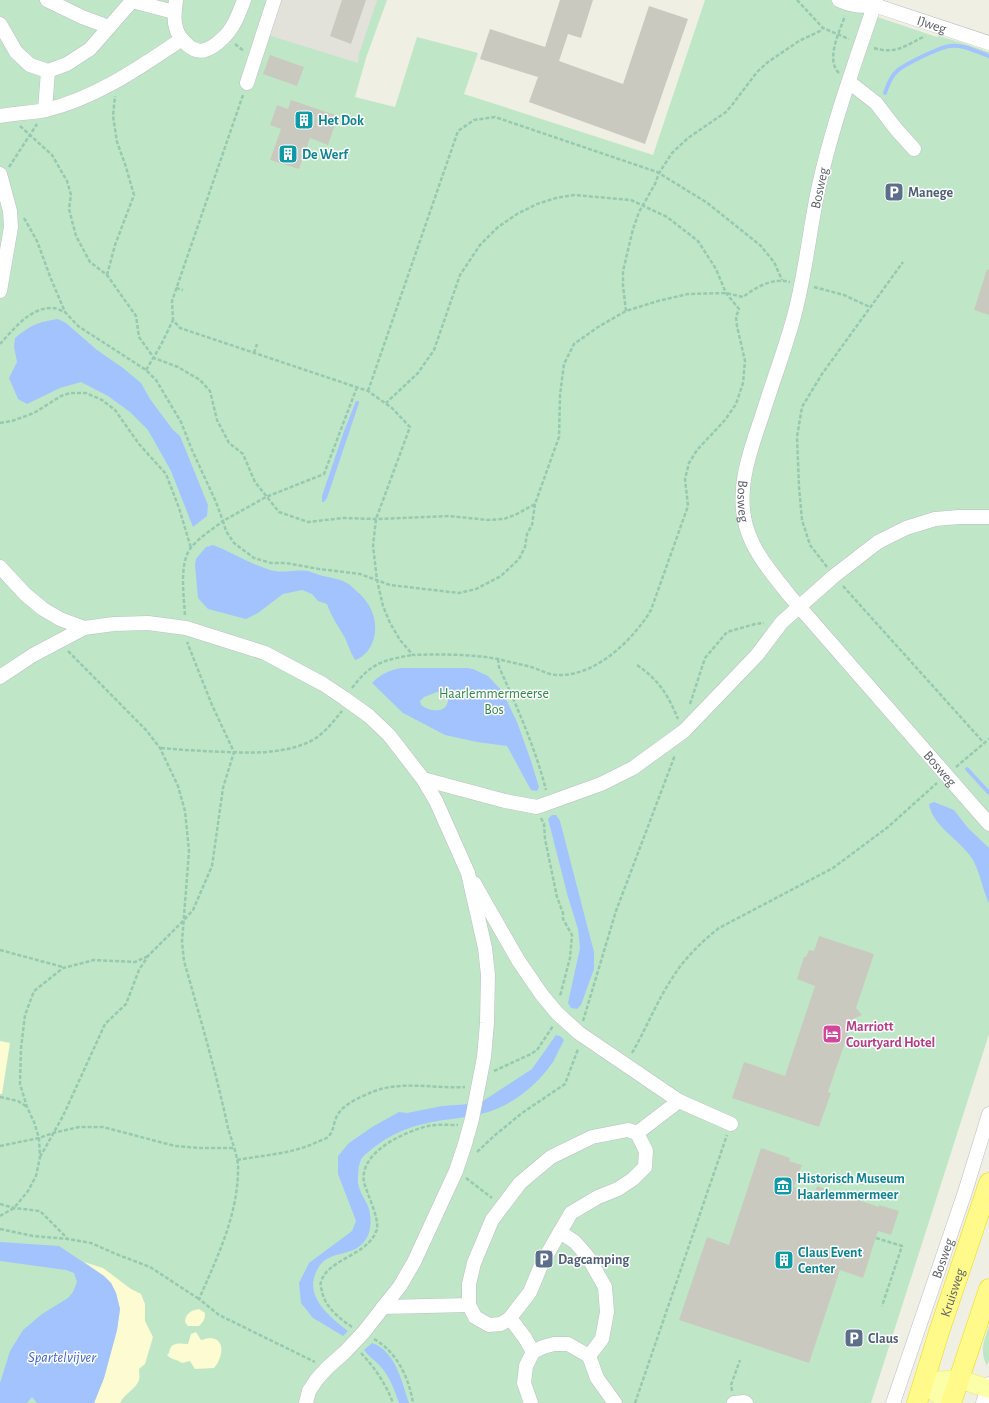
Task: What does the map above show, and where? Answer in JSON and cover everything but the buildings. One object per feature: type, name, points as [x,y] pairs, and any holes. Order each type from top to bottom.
[{"type":"highway","name":"Kruisweg","points":[[917,1403],[989,1183]]},
{"type":"highway","points":[[951,1403],[989,1289]]},
{"type":"main road","points":[[924,1382],[959,1379],[987,1391]]},
{"type":"main road","points":[[924,1382],[948,1403]]},
{"type":"street","points":[[47,0],[82,17],[109,27]]},
{"type":"street","points":[[0,24],[16,52],[30,65],[48,71],[67,64],[90,49],[132,1],[175,6],[176,28],[182,39],[192,48],[204,50],[214,45],[225,36],[236,20],[244,0]]},
{"type":"street","points":[[247,83],[274,0]]},
{"type":"street","name":"IJweg","points":[[839,0],[849,5],[862,7],[873,2],[989,43]]},
{"type":"street","name":"Bosweg","points":[[873,2],[831,136],[818,191],[793,320],[751,448],[743,484],[744,517],[752,543],[768,568],[799,607],[947,774],[989,824]]},
{"type":"street","points":[[4,115],[23,114],[45,110],[80,99],[126,76],[182,39]]},
{"type":"street","points":[[45,110],[48,71]]},
{"type":"street","points":[[848,82],[876,103],[896,129],[914,148]]},
{"type":"street","points":[[0,291],[11,227],[10,212],[1,176]]},
{"type":"street","points":[[423,779],[498,799],[543,805],[601,784],[633,768],[684,731],[757,655],[782,622],[834,576],[878,542],[906,528],[935,519],[989,517]]},
{"type":"street","points":[[0,567],[25,594],[43,609],[60,619],[84,628]]},
{"type":"street","points":[[0,677],[33,655],[84,628],[114,624],[148,623],[186,628],[265,653],[324,684],[369,716],[389,735],[423,779],[436,801],[468,872],[518,960],[542,995],[557,1013],[582,1035],[679,1101],[731,1124]]},
{"type":"street","points":[[306,1403],[309,1391],[326,1368],[363,1333],[400,1286],[414,1262],[456,1170],[471,1122],[484,1057],[487,1023],[488,975],[485,948],[468,872]]},
{"type":"street","points":[[637,1133],[679,1101]]},
{"type":"street","name":"Bosweg","points":[[893,1403],[966,1192],[989,1114]]},
{"type":"street","points":[[628,1130],[637,1133],[646,1151],[645,1167],[633,1179],[618,1189],[598,1197],[570,1213],[542,1263],[530,1292],[510,1318],[501,1324],[489,1325],[475,1317],[468,1304],[469,1284],[474,1262],[492,1220],[502,1205],[520,1183],[551,1157],[592,1137],[628,1130]]},
{"type":"street","points":[[560,1232],[575,1242],[588,1257],[604,1287],[607,1312],[602,1339],[589,1356]]},
{"type":"street","points":[[383,1307],[468,1304]]},
{"type":"street","points":[[510,1318],[525,1338],[533,1352]]},
{"type":"street","points":[[532,1403],[524,1383],[526,1366],[533,1352],[554,1344],[568,1344],[589,1356],[597,1378],[615,1403]]},
{"type":"street","points":[[734,1403],[746,1403]]},
{"type":"path","points":[[626,311],[623,271],[633,229],[642,205],[655,184],[659,173],[672,153],[680,145],[720,116],[732,105],[762,67],[790,47],[823,28]]},
{"type":"path","points":[[838,35],[832,54],[833,63],[836,70],[848,82]]},
{"type":"path","points":[[225,36],[245,51],[256,55]]},
{"type":"path","points":[[107,275],[115,245],[134,194],[126,164],[117,142],[113,116],[115,99],[113,82]]},
{"type":"path","points":[[146,370],[154,358],[173,320],[172,301],[176,288],[242,96]]},
{"type":"path","points":[[1,176],[30,136],[45,110]]},
{"type":"path","points":[[4,115],[52,155],[67,181],[71,195],[69,209],[76,236],[90,262],[107,275],[136,316],[139,337],[154,358],[178,367],[200,380],[210,391],[217,420],[229,443],[243,454],[255,482],[279,512],[308,522],[343,518],[376,519],[449,516],[488,520],[504,518],[516,514],[535,504]]},
{"type":"path","points":[[368,390],[458,131],[474,120],[495,117],[659,173],[706,202],[760,245],[774,262],[782,280]]},
{"type":"path","points":[[6,194],[21,212],[37,241],[65,312],[78,326],[146,370],[156,380],[181,422],[216,502],[226,531],[234,543],[254,558],[271,563],[286,563],[360,574],[390,585],[459,593],[476,589],[501,576],[519,559],[525,547],[527,534],[532,525],[535,504],[559,437],[560,395],[564,364],[574,344],[598,327],[626,311],[688,294],[726,293],[744,297],[758,287],[782,280],[826,289],[844,295],[870,307]]},
{"type":"path","points":[[160,748],[186,751],[271,752],[295,747],[312,740],[324,732],[347,699],[355,684],[374,665],[388,659],[413,655],[464,655],[498,659],[530,667],[556,676],[571,674],[587,669],[606,659],[622,645],[643,622],[651,610],[688,506],[685,479],[689,463],[697,450],[725,420],[736,404],[743,383],[745,361],[736,317],[739,308],[726,293],[716,269],[698,241],[667,217],[631,200],[574,195],[556,198],[537,204],[517,214],[498,227],[480,245],[460,275],[434,350],[418,373],[386,404]]},
{"type":"path","points":[[903,262],[822,374],[802,407],[797,437],[802,520],[810,545],[834,576],[984,744]]},
{"type":"path","points":[[176,288],[183,290]]},
{"type":"path","points":[[0,344],[30,315],[41,309],[54,308],[65,312]]},
{"type":"path","points":[[173,320],[180,328],[368,390],[392,408],[410,427],[376,519],[373,546],[377,580],[383,606],[390,623],[400,640],[413,655]]},
{"type":"path","points":[[254,353],[257,344]]},
{"type":"path","points":[[40,1157],[63,1116],[105,1024],[126,1004],[139,970],[148,956],[183,922],[193,910],[212,866],[223,788],[234,752],[212,705],[188,646],[184,566],[186,556],[191,548],[223,521],[266,497],[324,474],[357,387]]},
{"type":"path","points":[[0,423],[12,421],[34,413],[62,396],[70,393],[86,393],[102,400],[114,410],[139,444],[166,474],[179,508],[191,548]]},
{"type":"path","points":[[502,1205],[456,1170],[464,1165],[494,1136],[522,1113],[565,1084],[582,1035],[616,911],[684,731],[705,658],[727,632],[755,624],[782,622]]},
{"type":"path","points":[[59,640],[89,673],[146,730],[160,748],[178,786],[185,811],[189,851],[182,942],[184,961],[217,1077],[238,1168],[230,1223],[216,1261],[199,1299]]},
{"type":"path","points":[[237,1160],[302,1149],[327,1137],[334,1130],[335,1120],[343,1108],[380,1089],[400,1085],[439,1088],[478,1088],[537,1050],[555,1022],[562,985],[570,958],[572,935],[563,919],[563,913],[557,897],[545,839],[542,773],[522,719],[499,667],[498,659]]},
{"type":"path","points":[[637,665],[649,673],[668,695],[684,731]]},
{"type":"path","points":[[625,1065],[671,979],[691,953],[706,938],[719,928],[833,868],[888,827],[947,774],[989,739]]},
{"type":"path","points":[[0,950],[63,968]]},
{"type":"path","points":[[0,1216],[14,1208],[28,1191],[36,1176],[40,1157],[39,1138],[20,1084],[21,1048],[25,1015],[34,991],[63,968],[94,960],[135,962],[148,956]]},
{"type":"path","points":[[0,1097],[18,1101],[27,1107]]},
{"type":"path","points":[[413,1403],[396,1356],[382,1343],[349,1325],[333,1310],[323,1298],[320,1283],[324,1275],[333,1266],[359,1251],[371,1241],[377,1229],[374,1211],[364,1180],[364,1168],[374,1153],[408,1132],[429,1126],[471,1122]]},
{"type":"path","points":[[635,1403],[731,1124]]},
{"type":"path","points":[[0,1146],[39,1138],[79,1127],[103,1127],[175,1146],[233,1148]]},
{"type":"path","points":[[0,1204],[14,1208],[40,1211],[68,1239]]},
{"type":"path","points":[[0,1229],[33,1236],[68,1239],[91,1244],[150,1267],[199,1299],[219,1315],[326,1368]]},
{"type":"path","points":[[876,1238],[902,1246],[882,1306]]},
{"type":"path","points":[[352,1344],[376,1370],[388,1389],[393,1403]]},
{"type":"path","points":[[734,1403],[731,1385],[740,1360]]},
{"type":"shaded area","points":[[281,0],[377,0],[347,109],[256,73]]},
{"type":"green space","name":"Haarlemmermeerse Bos","points":[[0,0],[279,0],[268,35],[358,63],[359,54],[377,0],[387,0],[366,58],[355,97],[395,107],[417,37],[478,53],[464,94],[653,155],[705,0],[830,0],[937,37],[939,36],[989,52],[989,1034],[871,1403],[0,1403]]},
{"type":"green space","points":[[989,1326],[989,1360],[987,1366],[983,1355],[983,1346]]},
{"type":"sand","points":[[0,1041],[10,1043],[2,1094],[0,1094]]},
{"type":"sand","points":[[84,1262],[103,1268],[131,1289],[141,1294],[145,1304],[145,1321],[153,1337],[145,1364],[139,1369],[139,1379],[137,1383],[120,1403],[94,1403],[104,1378],[117,1330],[120,1309],[116,1293],[111,1283],[104,1276]]},
{"type":"sand","points":[[199,1309],[205,1313],[203,1321],[199,1326],[188,1326],[185,1322],[187,1314]]},
{"type":"sand","points":[[196,1332],[201,1340],[210,1338],[216,1339],[221,1346],[221,1356],[214,1368],[195,1369],[190,1361],[182,1363],[170,1358],[167,1355],[173,1345],[188,1344],[191,1334]]},
{"type":"water","points":[[58,319],[66,323],[97,350],[123,368],[141,383],[150,399],[173,430],[180,436],[208,505],[207,516],[193,527],[171,471],[148,430],[130,412],[108,396],[81,382],[60,388],[27,404],[18,399],[9,378],[17,362],[14,347],[15,338],[35,325],[45,321]]},
{"type":"water","points":[[356,401],[359,401],[359,403],[327,498],[324,502],[322,502],[322,496]]},
{"type":"water","points":[[213,545],[267,569],[275,571],[308,571],[343,581],[348,584],[360,594],[368,604],[373,614],[375,632],[369,649],[362,657],[355,660],[327,604],[318,601],[312,594],[302,590],[283,594],[258,613],[246,619],[208,609],[198,598],[195,565],[196,559],[206,547]]},
{"type":"water","points":[[467,668],[473,669],[488,676],[502,691],[517,722],[539,787],[537,791],[531,790],[507,746],[477,742],[445,735],[403,713],[372,683],[389,671],[397,669]],"holes":[[[437,692],[442,693],[448,698],[448,703],[443,709],[434,710],[425,708],[421,705],[420,701],[424,697]]]},
{"type":"water","points":[[934,802],[954,810],[968,828],[989,848],[989,903],[975,864],[962,846],[939,824],[931,811],[929,804]]},
{"type":"water","points":[[552,815],[556,815],[560,821],[594,952],[594,969],[581,1005],[577,1009],[571,1008],[568,1003],[580,948],[578,929],[568,897],[548,819]]},
{"type":"water","points":[[556,1035],[560,1036],[564,1040],[553,1062],[536,1083],[516,1099],[492,1111],[466,1117],[435,1121],[407,1129],[382,1141],[362,1158],[359,1166],[358,1182],[370,1214],[371,1223],[368,1236],[359,1247],[327,1259],[323,1262],[316,1273],[313,1284],[317,1300],[322,1307],[348,1331],[343,1336],[313,1318],[301,1303],[299,1283],[309,1263],[352,1231],[356,1221],[338,1174],[338,1156],[349,1143],[372,1127],[399,1112],[407,1113],[442,1106],[470,1104],[483,1101],[532,1069]]},
{"type":"water","name":"Spartelvijver","points":[[0,1242],[59,1246],[104,1276],[111,1283],[116,1293],[120,1309],[117,1330],[104,1378],[94,1403],[37,1403],[32,1397],[27,1403],[0,1403],[0,1383],[10,1351],[23,1330],[42,1314],[68,1298],[73,1292],[77,1282],[74,1273],[66,1270],[0,1261]]},
{"type":"water","points":[[372,1343],[387,1353],[397,1368],[409,1403],[399,1403],[385,1372],[364,1350]]},
{"type":"waterway","points":[[885,93],[891,78],[897,71],[915,60],[939,49],[950,46],[960,46],[989,56]]},
{"type":"waterway","points":[[967,769],[989,793]]},
{"type":"place","name":"Het Dok","points":[[304,120]]},
{"type":"place","name":"De Werf","points":[[288,154]]},
{"type":"place","name":"Manege","points":[[894,192]]},
{"type":"place","name":"Marriott Courtyard Hotel","points":[[832,1034]]},
{"type":"place","name":"Historisch Museum Haarlemmermeer","points":[[783,1186]]},
{"type":"place","name":"Dagcamping","points":[[544,1259]]},
{"type":"place","name":"Claus Event Center","points":[[784,1260]]},
{"type":"place","name":"Claus","points":[[854,1338]]}]
